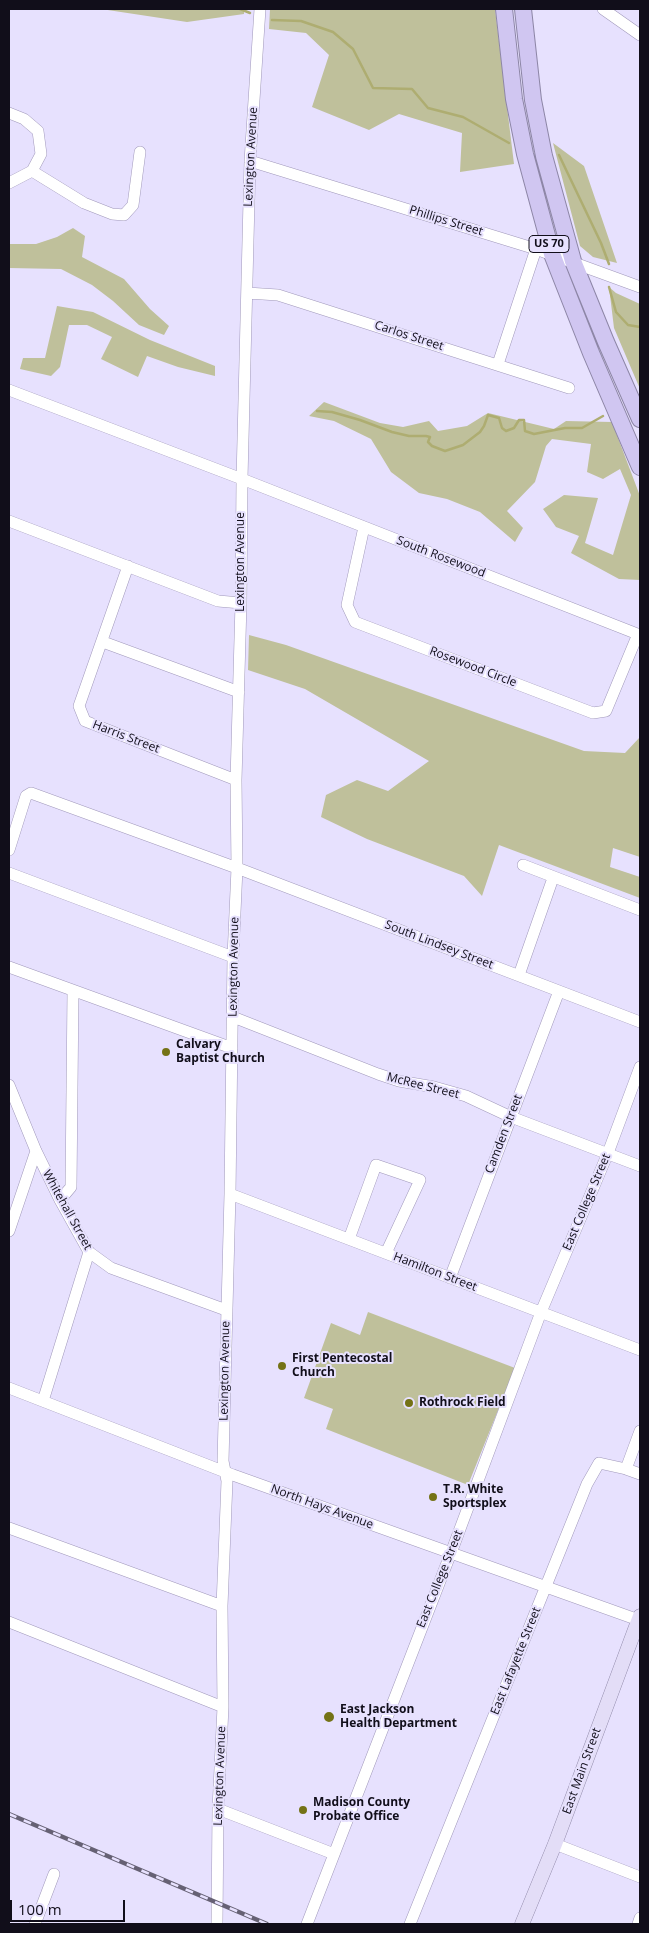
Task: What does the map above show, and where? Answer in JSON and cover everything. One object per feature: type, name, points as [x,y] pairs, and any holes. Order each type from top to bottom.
[{"type":"highway","name":"US 70","points":[[504,9],[513,90],[525,154],[552,254],[591,353],[640,467]]},
{"type":"highway","name":"US 70","points":[[523,9],[531,82],[544,156],[572,261],[640,419]]},
{"type":"main road","name":"East Main Street","points":[[522,1924],[555,1844],[640,1618]]},
{"type":"street","name":"Lexington Avenue","points":[[216,1924],[218,1809],[223,1706],[222,1606],[226,1472],[223,1461],[234,1017],[233,958],[237,868],[236,780],[242,479],[250,161],[260,9]]},
{"type":"street","points":[[603,9],[640,35]]},
{"type":"street","points":[[9,113],[24,118],[38,131],[41,154],[32,171],[9,183]]},
{"type":"street","points":[[32,171],[84,203],[112,214],[124,216],[133,205],[140,152]]},
{"type":"street","name":"Phillips Street","points":[[250,161],[552,254],[640,287]]},
{"type":"street","points":[[498,364],[536,249]]},
{"type":"street","name":"Carlos Street","points":[[247,293],[278,295],[569,388]]},
{"type":"street","name":"South Rosewood","points":[[9,390],[242,479],[639,635]]},
{"type":"street","points":[[9,521],[218,601],[241,603]]},
{"type":"street","name":"Rosewood Circle","points":[[364,527],[347,605],[355,622],[593,713],[606,711],[639,635]]},
{"type":"street","name":"Harris Street","points":[[128,566],[103,642],[79,706],[85,721],[236,780]]},
{"type":"street","points":[[103,642],[239,692]]},
{"type":"street","name":"South Lindsey Street","points":[[9,850],[26,796],[31,793],[237,868],[640,1022]]},
{"type":"street","points":[[523,865],[640,910]]},
{"type":"street","points":[[9,873],[233,958]]},
{"type":"street","points":[[519,975],[553,878]]},
{"type":"street","points":[[9,967],[232,1048]]},
{"type":"street","points":[[60,1200],[71,1187],[72,991]]},
{"type":"street","name":"Camden Street","points":[[450,1278],[559,991]]},
{"type":"street","name":"McRee Street","points":[[234,1017],[398,1081],[434,1087],[466,1096],[511,1116],[640,1166]]},
{"type":"street","name":"East College Street","points":[[307,1924],[451,1553],[541,1312],[608,1153],[640,1067]]},
{"type":"street","name":"Whitehall Street","points":[[9,1085],[36,1151],[60,1200],[89,1252],[111,1268],[226,1310]]},
{"type":"street","points":[[9,1231],[36,1151]]},
{"type":"street","points":[[349,1239],[376,1165],[420,1180],[386,1253]]},
{"type":"street","name":"Hamilton Street","points":[[230,1194],[640,1350]]},
{"type":"street","points":[[43,1401],[89,1252]]},
{"type":"street","name":"North Hays Avenue","points":[[9,1388],[226,1472],[546,1588],[640,1618]]},
{"type":"street","points":[[640,1431],[626,1469],[640,1474]]},
{"type":"street","name":"East Lafayette Street","points":[[410,1924],[586,1484],[599,1463],[626,1469]]},
{"type":"street","points":[[9,1528],[222,1606]]},
{"type":"street","points":[[9,1622],[223,1706]]},
{"type":"street","points":[[218,1809],[334,1854]]},
{"type":"street","points":[[555,1844],[640,1877]]},
{"type":"street","points":[[35,1924],[54,1874]]},
{"type":"street","points":[[638,1924],[640,1918]]},
{"type":"green space","points":[[101,9],[244,9],[244,14],[187,22]]},
{"type":"green space","points":[[270,9],[495,9],[514,164],[460,172],[462,133],[399,114],[369,130],[312,107],[329,55],[306,33],[269,29]]},
{"type":"green space","points":[[553,143],[584,166],[617,263],[593,257],[580,246]]},
{"type":"green space","points":[[73,228],[85,236],[82,257],[124,279],[150,309],[169,326],[164,335],[139,325],[92,285],[61,269],[9,268],[9,244],[36,244],[57,237]]},
{"type":"green space","points":[[609,287],[616,293],[640,304],[640,389],[614,328]]},
{"type":"green space","points":[[57,306],[93,312],[150,340],[215,366],[215,376],[178,367],[147,356],[138,377],[101,359],[112,337],[87,325],[69,325],[60,367],[51,376],[20,369],[23,358],[45,358]]},
{"type":"green space","points":[[324,402],[380,423],[403,427],[429,421],[438,431],[467,426],[488,413],[554,429],[566,421],[612,422],[640,496],[640,580],[619,579],[571,553],[579,536],[556,527],[543,509],[564,495],[598,498],[585,543],[613,555],[631,495],[620,469],[603,479],[587,472],[591,444],[552,439],[546,446],[535,482],[507,511],[523,528],[515,542],[480,512],[447,499],[419,493],[391,472],[371,439],[334,421],[309,416]]},
{"type":"green space","points":[[249,635],[286,645],[584,751],[625,753],[640,737],[640,857],[613,848],[610,867],[640,877],[640,898],[499,845],[482,896],[464,876],[367,839],[321,817],[326,795],[357,780],[388,791],[429,761],[305,689],[248,670]]},
{"type":"green space","name":"Rothrock Field","points":[[368,1312],[515,1368],[468,1485],[326,1429],[333,1409],[304,1398],[331,1323],[360,1335]]},
{"type":"waterway","points":[[240,9],[250,13]]},
{"type":"waterway","points":[[272,20],[301,21],[333,32],[353,49],[373,88],[412,89],[428,108],[463,117],[509,143]]},
{"type":"waterway","points":[[559,155],[609,264]]},
{"type":"waterway","points":[[609,287],[616,312],[628,325],[640,327]]},
{"type":"waterway","points":[[317,411],[332,412],[409,436],[430,437],[428,442],[432,446],[445,451],[463,445],[480,432],[488,415],[499,418],[502,428],[506,431],[514,428],[519,420],[524,420],[525,431],[534,434],[565,428],[582,428],[603,416]]},
{"type":"railway","points":[[9,1814],[267,1924]]},
{"type":"place","name":"Calvary Baptist Church","points":[[166,1052]]},
{"type":"place","name":"First Pentecostal Church","points":[[282,1366]]},
{"type":"place","name":"Rothrock Field","points":[[409,1403]]},
{"type":"place","name":"T.R. White Sportsplex","points":[[433,1497]]},
{"type":"place","name":"East Jackson Health Department","points":[[329,1717]]},
{"type":"place","name":"Madison County Probate Office","points":[[303,1810]]}]
